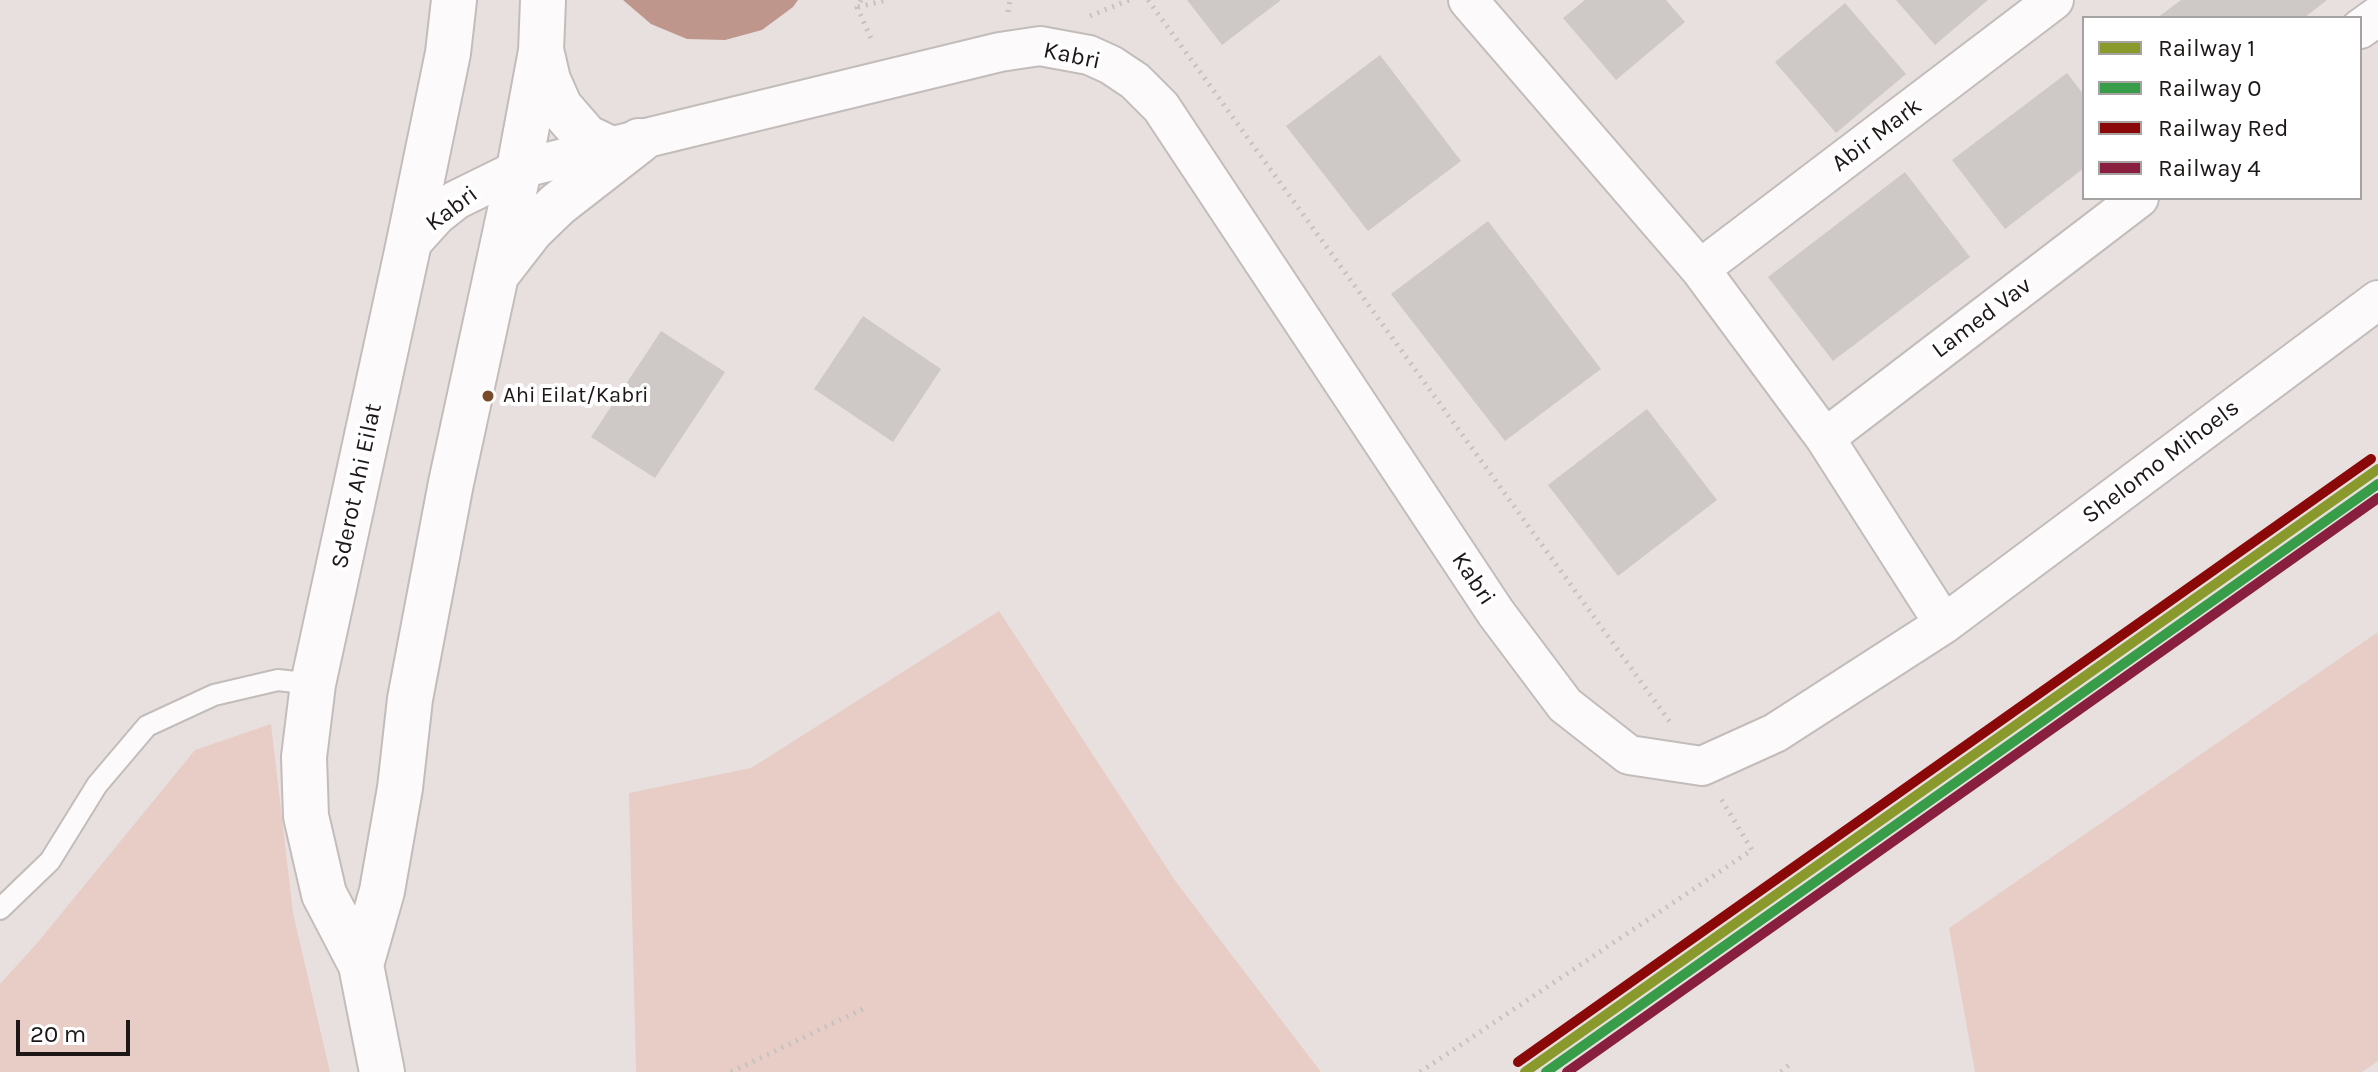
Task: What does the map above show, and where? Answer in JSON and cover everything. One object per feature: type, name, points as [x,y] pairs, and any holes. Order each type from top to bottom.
[{"type":"main road","name":"Sderot Ahi Eilat","points":[[382,1072],[361,965],[324,894],[306,816],[304,757],[313,684],[448,53],[454,0]]},
{"type":"main road","name":"Sderot Ahi Eilat","points":[[361,965],[382,891],[400,788],[410,699],[451,483],[519,169],[541,51],[543,0]]},
{"type":"main road","points":[[541,51],[548,80],[560,107],[586,137],[624,144]]},
{"type":"main road","points":[[496,275],[531,230],[624,144]]},
{"type":"street","points":[[1468,0],[1700,269],[1825,438],[1944,624],[1775,733],[1702,766]]},
{"type":"street","name":"Abir Mark","points":[[1700,269],[2054,0]]},
{"type":"street","name":"Kabri","points":[[408,247],[437,215],[456,200],[519,169],[1000,52],[1040,46],[1089,55],[1135,81],[1161,107],[1487,600],[1565,705],[1629,755],[1702,766]]},
{"type":"street","name":"Lamed Vav","points":[[1825,438],[2136,200]]},
{"type":"street","name":"Shelomo Mihoels","points":[[1944,624],[2378,300]]},
{"type":"lane","points":[[0,909],[50,861],[97,785],[147,726],[214,695],[278,680],[313,684]]},
{"type":"path","points":[[857,7],[861,0]]},
{"type":"path","points":[[857,7],[887,0]]},
{"type":"path","points":[[1148,0],[1702,766],[1752,850],[1420,1072]]},
{"type":"path","points":[[857,7],[889,79]]},
{"type":"path","points":[[731,1072],[867,1007]]},
{"type":"path","points":[[1781,1072],[1789,1065]]},
{"type":"shaded area","points":[[623,0],[798,0],[762,30],[725,40],[687,39],[651,24]]},
{"type":"shaded area","points":[[999,611],[1176,882],[1321,1072],[636,1072],[629,793],[751,768]]},
{"type":"shaded area","points":[[2378,632],[2378,1061],[2362,1072],[1975,1072],[1949,928]]},
{"type":"shaded area","points":[[271,724],[293,913],[330,1072],[0,1072],[0,984],[195,750]]},
{"type":"building","points":[[1187,0],[1281,0],[1222,45]]},
{"type":"building","points":[[1585,0],[1666,0],[1685,22],[1616,80],[1563,18]]},
{"type":"building","points":[[1896,0],[1988,0],[1935,45]]},
{"type":"building","points":[[2181,0],[2327,0],[2307,16],[2160,16]]},
{"type":"building","points":[[1845,3],[1906,74],[1836,133],[1775,62]]},
{"type":"building","points":[[1380,55],[1461,161],[1368,231],[1286,126]]},
{"type":"building","points":[[2067,73],[2082,92],[2082,170],[2005,229],[1952,160]]},
{"type":"building","points":[[1905,172],[1970,257],[1833,361],[1768,277]]},
{"type":"building","points":[[1488,221],[1601,369],[1505,441],[1391,294]]},
{"type":"building","points":[[863,316],[941,369],[893,442],[814,389]]},
{"type":"building","points":[[661,331],[725,372],[655,478],[591,437]]},
{"type":"building","points":[[1647,409],[1717,500],[1618,576],[1548,485]]},
{"type":"rail line","name":"Red","points":[[1518,1062],[2371,459]]},
{"type":"rail line","name":"1","points":[[1525,1072],[2378,469]]},
{"type":"rail line","name":"0","points":[[1546,1072],[2378,484]]},
{"type":"rail line","name":"4","points":[[1567,1072],[2378,498]]},
{"type":"place","name":"Ahi Eilat/Kabri","points":[[488,396]]}]
